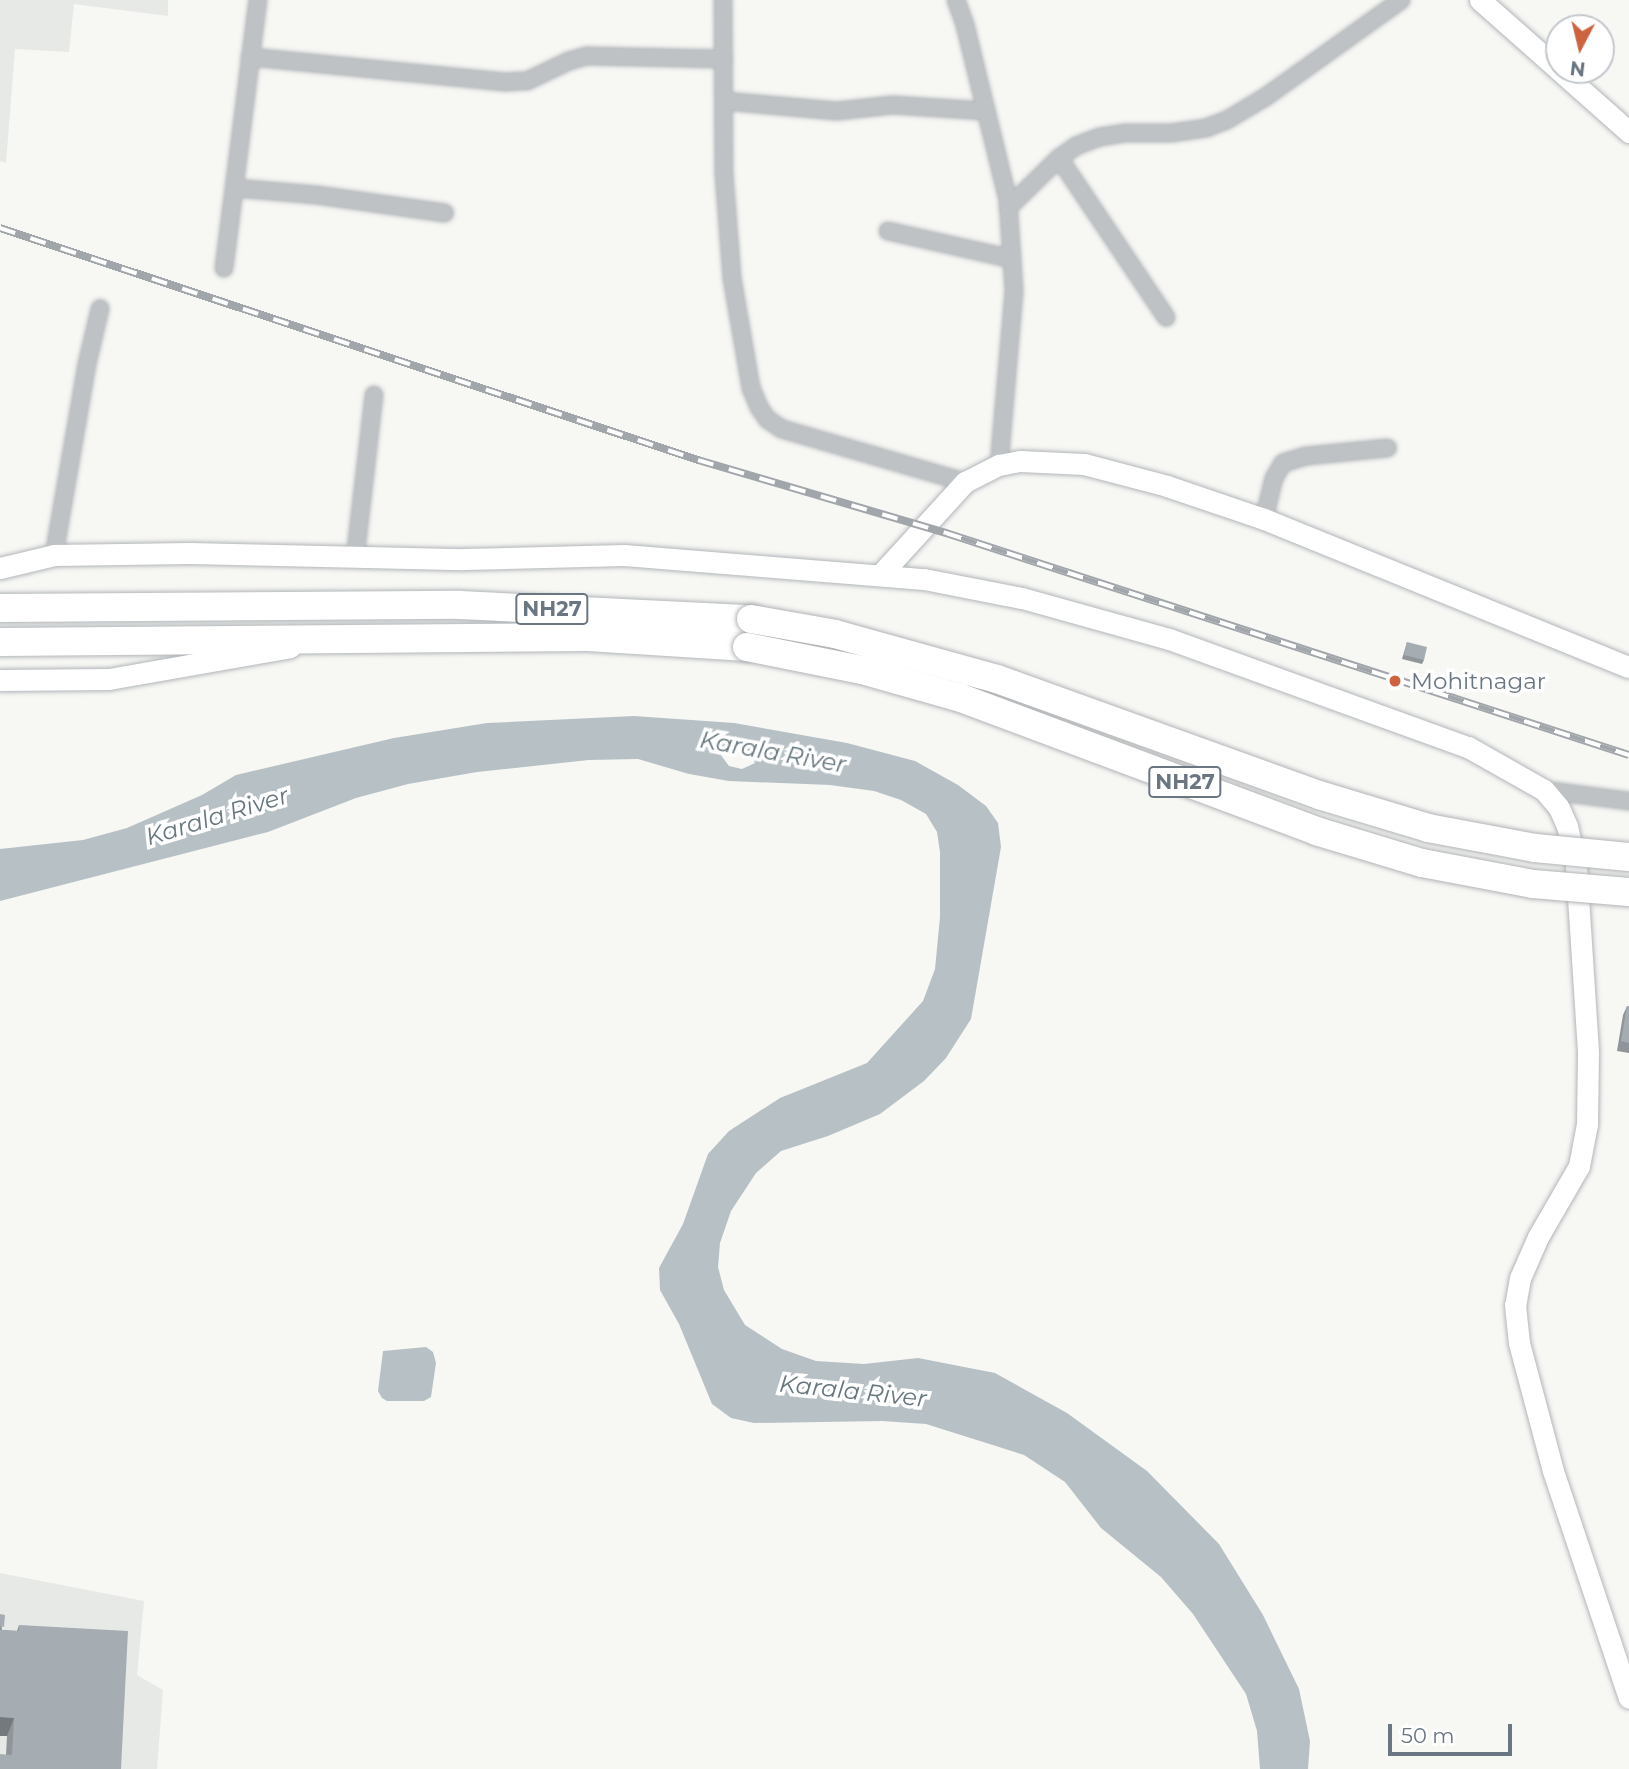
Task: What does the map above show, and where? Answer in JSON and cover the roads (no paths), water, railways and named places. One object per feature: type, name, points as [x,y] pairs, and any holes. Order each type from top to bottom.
[{"type":"highway","name":"NH27","points":[[0,608],[460,605],[751,619],[835,634],[997,679],[1319,795],[1428,828],[1535,848],[1629,857]]},
{"type":"highway","name":"NH27","points":[[0,642],[588,637],[747,647],[862,670],[961,698],[1316,831],[1422,863],[1532,884],[1629,892]]},
{"type":"street","points":[[224,268],[258,0]]},
{"type":"street","points":[[723,0],[724,174],[732,278],[751,388],[759,407],[767,419],[782,429],[965,482]]},
{"type":"street","points":[[956,0],[986,111],[1008,208],[1014,291],[999,466]]},
{"type":"street","points":[[1008,208],[1059,158],[1076,146],[1100,137],[1126,133],[1171,133],[1206,128],[1227,120],[1267,96],[1401,0]]},
{"type":"street","points":[[1480,0],[1545,58]]},
{"type":"street","points":[[250,57],[505,82],[527,81],[569,61],[587,57],[724,59]]},
{"type":"street","points":[[1575,84],[1629,132]]},
{"type":"street","points":[[724,101],[836,111],[893,105],[986,111]]},
{"type":"street","points":[[1059,158],[1166,317]]},
{"type":"street","points":[[235,188],[330,197],[445,213]]},
{"type":"street","points":[[888,231],[1012,259]]},
{"type":"street","points":[[54,555],[87,364],[100,309]]},
{"type":"street","points":[[355,559],[374,395]]},
{"type":"street","points":[[1264,519],[1274,478],[1283,463],[1306,456],[1388,448]]},
{"type":"street","points":[[881,574],[965,482],[999,466],[1046,460],[1084,464],[1167,486],[1264,519],[1629,667]]},
{"type":"street","points":[[0,568],[54,555],[190,553],[355,559],[624,555],[881,574],[1023,598],[1169,639],[1468,747],[1544,790],[1559,808],[1567,826],[1576,866],[1588,1053],[1587,1124],[1579,1166],[1534,1247],[1520,1278],[1515,1305],[1519,1343],[1553,1471],[1629,1698]]},
{"type":"street","points":[[0,680],[109,679],[269,653],[322,638]]},
{"type":"street","points":[[1544,790],[1629,801]]},
{"type":"water","name":"Karala River","points":[[634,716],[734,723],[847,743],[915,761],[958,785],[986,806],[998,823],[1001,847],[971,1019],[946,1058],[924,1081],[880,1114],[828,1136],[781,1151],[756,1173],[731,1211],[720,1243],[718,1267],[724,1290],[745,1325],[782,1349],[816,1361],[864,1364],[918,1358],[995,1373],[1067,1413],[1147,1471],[1219,1544],[1263,1615],[1299,1689],[1310,1741],[1308,1769],[1260,1769],[1257,1731],[1246,1694],[1193,1614],[1161,1577],[1101,1528],[1065,1482],[1024,1455],[926,1424],[882,1421],[754,1423],[731,1418],[712,1404],[679,1324],[660,1290],[659,1268],[683,1224],[708,1154],[729,1131],[780,1098],[867,1063],[923,1001],[935,969],[940,917],[940,852],[937,832],[926,814],[901,800],[874,791],[830,785],[729,781],[689,774],[638,759],[589,760],[477,772],[408,784],[356,798],[268,832],[0,901],[0,849],[83,840],[127,828],[202,795],[236,775],[394,738],[487,723]],"holes":[[[731,746],[750,753],[755,763],[742,769],[729,766],[720,754],[723,748]]]},
{"type":"water","points":[[426,1347],[433,1352],[436,1363],[431,1397],[424,1401],[387,1401],[382,1398],[378,1391],[383,1351]]},
{"type":"railway","points":[[0,228],[698,460],[946,533],[1629,755]]},
{"type":"place","name":"Mohitnagar","points":[[1395,681]]}]
